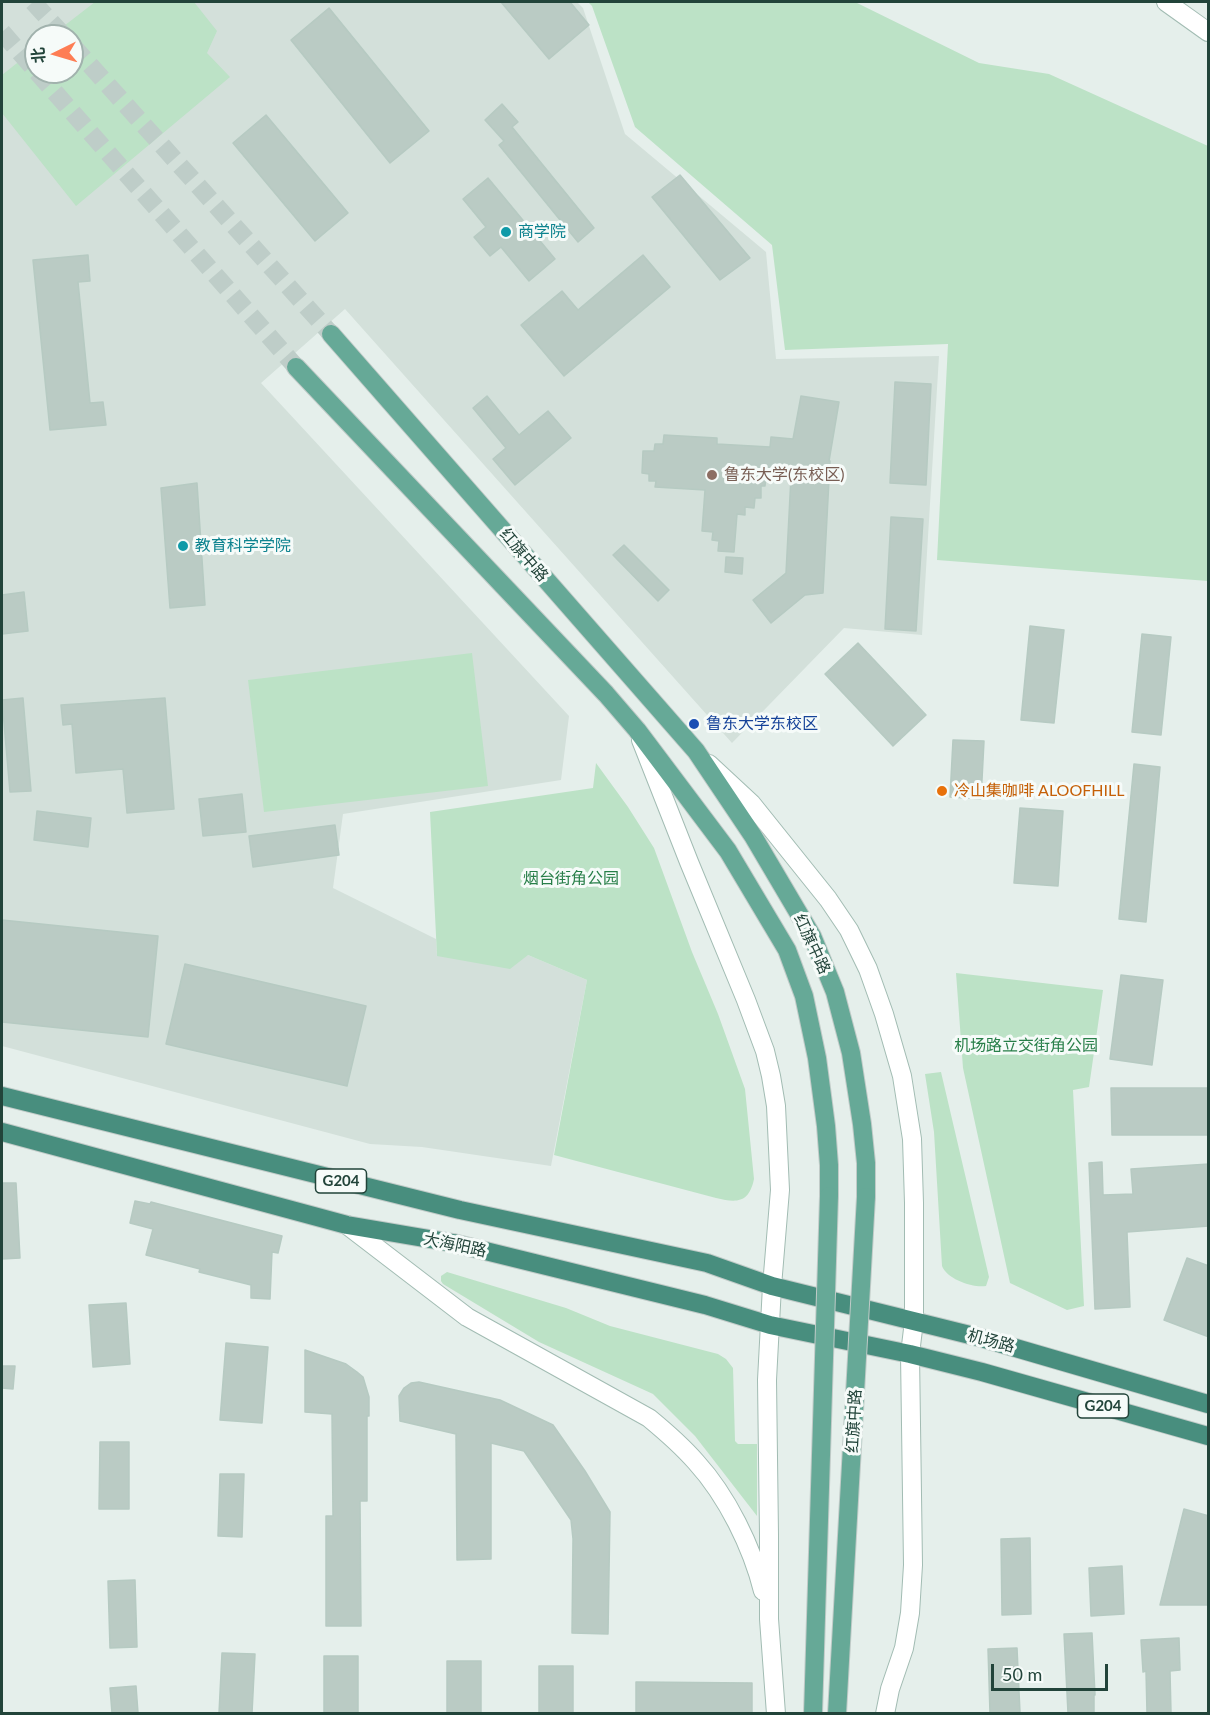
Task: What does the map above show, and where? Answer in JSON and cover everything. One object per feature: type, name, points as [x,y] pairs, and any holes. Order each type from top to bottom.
[{"type":"highway","name":"G204","points":[[2,1096],[449,1208],[682,1257],[716,1266],[772,1286]]},
{"type":"highway","name":"大海阳路","points":[[2,1132],[347,1225],[453,1243],[705,1305],[770,1325],[910,1354]]},
{"type":"highway","name":"机场路","points":[[772,1286],[978,1336],[1209,1404]]},
{"type":"highway","name":"机场路","points":[[910,1354],[972,1369],[1209,1436]]},
{"type":"main road","points":[[1166,2],[1209,32]]},
{"type":"main road","name":"红旗中路","points":[[331,334],[696,751],[753,836],[812,936],[835,992],[851,1053],[866,1163],[837,1713]]},
{"type":"main road","name":"红旗中路","points":[[296,367],[606,694],[637,730],[728,851],[787,950],[804,996],[817,1058],[829,1165],[813,1713]]},
{"type":"main road","points":[[637,730],[765,1051],[776,1106],[780,1190],[766,1380],[769,1619],[776,1713]]},
{"type":"main road","points":[[696,751],[751,803],[792,852],[849,930],[868,969],[902,1076],[912,1139],[914,1203],[914,1321],[910,1354],[913,1565],[910,1613],[904,1648],[890,1689],[885,1713]]},
{"type":"main road","points":[[347,1225],[467,1317],[649,1418],[675,1440],[698,1463],[734,1516],[751,1553],[763,1589],[769,1619]]},
{"type":"shaded area","name":"鲁东大学(东校区)","points":[[2,2],[577,2],[583,8],[625,134],[766,252],[776,359],[939,356],[922,635],[844,628],[732,743],[345,309],[261,383],[569,716],[561,780],[343,814],[333,888],[436,939],[437,956],[528,955],[587,980],[551,1166],[422,1147],[370,1144],[2,1046]]},
{"type":"green space","points":[[95,2],[194,2],[217,31],[207,53],[230,77],[76,206],[2,113],[2,75],[24,58],[24,84],[84,84],[84,24],[67,24]]},
{"type":"green space","points":[[588,2],[855,2],[979,63],[1049,74],[1208,146],[1208,581],[937,560],[948,344],[785,350],[772,245],[635,127],[592,6]]},
{"type":"green space","points":[[472,653],[488,786],[264,812],[248,680]]},
{"type":"green space","name":"烟台街角公园","points":[[596,763],[654,848],[745,1089],[754,1179],[749,1193],[736,1201],[716,1198],[554,1155],[587,980],[528,955],[510,969],[437,956],[430,812],[593,788]]},
{"type":"green space","name":"机场路立交街角公园","points":[[956,973],[1103,990],[1089,1087],[1073,1090],[1084,1306],[1067,1310],[1010,1283],[963,1068]]},
{"type":"green space","points":[[941,1072],[989,1277],[986,1286],[974,1286],[954,1279],[942,1266],[934,1132],[925,1074]]},
{"type":"green space","points":[[447,1272],[566,1308],[610,1326],[718,1354],[726,1359],[733,1368],[735,1441],[738,1444],[757,1444],[757,1516],[695,1436],[653,1394],[539,1342],[443,1284],[441,1276]]},
{"type":"building","points":[[501,2],[570,2],[589,25],[549,59]]},
{"type":"building","points":[[329,8],[429,131],[390,163],[291,40]]},
{"type":"building","points":[[502,104],[518,122],[512,127],[594,228],[578,242],[499,145],[504,141],[485,120]]},
{"type":"building","points":[[266,115],[348,213],[315,241],[233,143]]},
{"type":"building","points":[[680,175],[750,258],[720,280],[652,197]]},
{"type":"building","name":"商学院","points":[[488,178],[555,259],[529,281],[501,247],[490,256],[474,237],[486,227],[463,199]]},
{"type":"building","points":[[88,255],[90,281],[78,282],[90,403],[103,402],[106,425],[50,430],[33,260]]},
{"type":"building","points":[[643,255],[670,287],[564,376],[521,325],[562,291],[578,310]]},
{"type":"building","points":[[895,382],[931,384],[926,485],[890,483]]},
{"type":"building","points":[[487,396],[519,435],[548,411],[571,438],[515,485],[493,459],[506,448],[473,408]]},
{"type":"building","points":[[801,396],[839,402],[829,461],[823,593],[805,595],[771,623],[753,600],[786,573],[791,477],[766,476],[765,486],[761,486],[761,498],[755,498],[754,508],[745,507],[745,515],[737,514],[734,552],[718,551],[719,541],[712,540],[713,532],[702,531],[705,490],[655,487],[656,481],[649,481],[649,474],[642,473],[643,451],[654,451],[655,444],[663,444],[664,435],[717,438],[717,444],[770,447],[771,437],[793,439]]},
{"type":"building","name":"教育科学学院","points":[[197,483],[205,605],[170,608],[161,488]]},
{"type":"building","points":[[891,517],[923,519],[916,631],[885,629]]},
{"type":"building","points":[[624,545],[669,590],[658,601],[613,555]]},
{"type":"building","points":[[726,557],[743,558],[742,574],[725,572]]},
{"type":"building","points":[[24,592],[28,631],[2,634],[2,595]]},
{"type":"building","points":[[1030,626],[1064,630],[1054,723],[1021,720]]},
{"type":"building","points":[[1142,634],[1171,637],[1161,735],[1132,732]]},
{"type":"building","points":[[858,643],[926,715],[893,746],[825,674]]},
{"type":"building","points":[[23,698],[31,791],[10,792],[2,700]]},
{"type":"building","points":[[165,698],[174,809],[127,813],[123,769],[76,773],[72,724],[63,725],[61,705]]},
{"type":"building","points":[[953,740],[984,741],[981,799],[950,797]]},
{"type":"building","points":[[1134,764],[1160,767],[1146,922],[1119,919]]},
{"type":"building","points":[[242,794],[246,832],[203,836],[199,799]]},
{"type":"building","points":[[1020,808],[1063,811],[1058,886],[1014,883]]},
{"type":"building","points":[[37,811],[91,818],[88,847],[34,840]]},
{"type":"building","points":[[335,825],[339,855],[253,867],[249,836]]},
{"type":"building","points":[[2,920],[158,936],[148,1037],[2,1022]]},
{"type":"building","points":[[185,964],[366,1006],[347,1086],[166,1044]]},
{"type":"building","points":[[1121,975],[1163,980],[1152,1065],[1110,1059]]},
{"type":"building","points":[[1111,1088],[1209,1088],[1209,1135],[1112,1135]]},
{"type":"building","points":[[1102,1162],[1103,1195],[1133,1194],[1131,1169],[1209,1164],[1209,1226],[1127,1232],[1130,1307],[1095,1309],[1089,1163]]},
{"type":"building","points":[[2,1183],[16,1183],[20,1258],[2,1259]]},
{"type":"building","points":[[135,1201],[150,1204],[151,1202],[282,1236],[278,1253],[272,1252],[270,1299],[251,1298],[251,1285],[146,1255],[153,1229],[130,1223]]},
{"type":"building","points":[[1187,1258],[1209,1266],[1209,1337],[1164,1320]]},
{"type":"building","points":[[126,1303],[130,1364],[93,1367],[89,1305]]},
{"type":"building","points":[[226,1343],[268,1347],[262,1423],[220,1420]]},
{"type":"building","points":[[305,1350],[346,1364],[357,1372],[363,1377],[369,1397],[367,1501],[360,1501],[361,1626],[326,1626],[326,1516],[333,1516],[332,1414],[305,1412]]},
{"type":"building","points":[[2,1366],[15,1366],[13,1389],[2,1388]]},
{"type":"building","points":[[419,1382],[500,1400],[553,1425],[610,1512],[608,1634],[572,1633],[573,1539],[571,1520],[524,1451],[491,1443],[491,1559],[457,1560],[456,1434],[400,1421],[399,1396],[411,1383]]},
{"type":"building","points":[[100,1442],[129,1442],[129,1509],[99,1509]]},
{"type":"building","points":[[220,1474],[244,1474],[242,1537],[218,1536]]},
{"type":"building","points":[[1184,1509],[1209,1516],[1209,1605],[1160,1605]]},
{"type":"building","points":[[1030,1538],[1031,1614],[1002,1615],[1001,1539]]},
{"type":"building","points":[[1122,1566],[1124,1614],[1091,1616],[1089,1568]]},
{"type":"building","points":[[135,1580],[137,1647],[110,1648],[108,1581]]},
{"type":"building","points":[[1092,1633],[1094,1713],[1068,1713],[1064,1634]]},
{"type":"building","points":[[1179,1638],[1180,1670],[1170,1671],[1171,1713],[1147,1713],[1146,1671],[1143,1672],[1141,1640]]},
{"type":"building","points":[[1017,1648],[1020,1713],[990,1713],[988,1649]]},
{"type":"building","points":[[222,1653],[255,1654],[252,1713],[219,1713]]},
{"type":"building","points":[[324,1656],[358,1656],[358,1713],[324,1713]]},
{"type":"building","points":[[447,1661],[481,1661],[481,1713],[447,1713]]},
{"type":"building","points":[[539,1666],[573,1666],[573,1713],[539,1713]]},
{"type":"building","points":[[636,1682],[752,1683],[752,1713],[636,1713]]},
{"type":"building","points":[[136,1686],[138,1713],[112,1713],[110,1688]]},
{"type":"tunnel","points":[[33,2],[53,24]]},
{"type":"tunnel","points":[[2,32],[24,57]]},
{"type":"tunnel","points":[[84,58],[331,334]]},
{"type":"tunnel","points":[[48,84],[296,367]]},
{"type":"place","name":"商学院","points":[[506,232]]},
{"type":"place","name":"鲁东大学(东校区)","points":[[712,475]]},
{"type":"place","name":"教育科学学院","points":[[183,546]]},
{"type":"place","name":"鲁东大学东校区","points":[[694,724]]},
{"type":"place","name":"冷山集咖啡 ALOOFHILL","points":[[942,791]]}]
